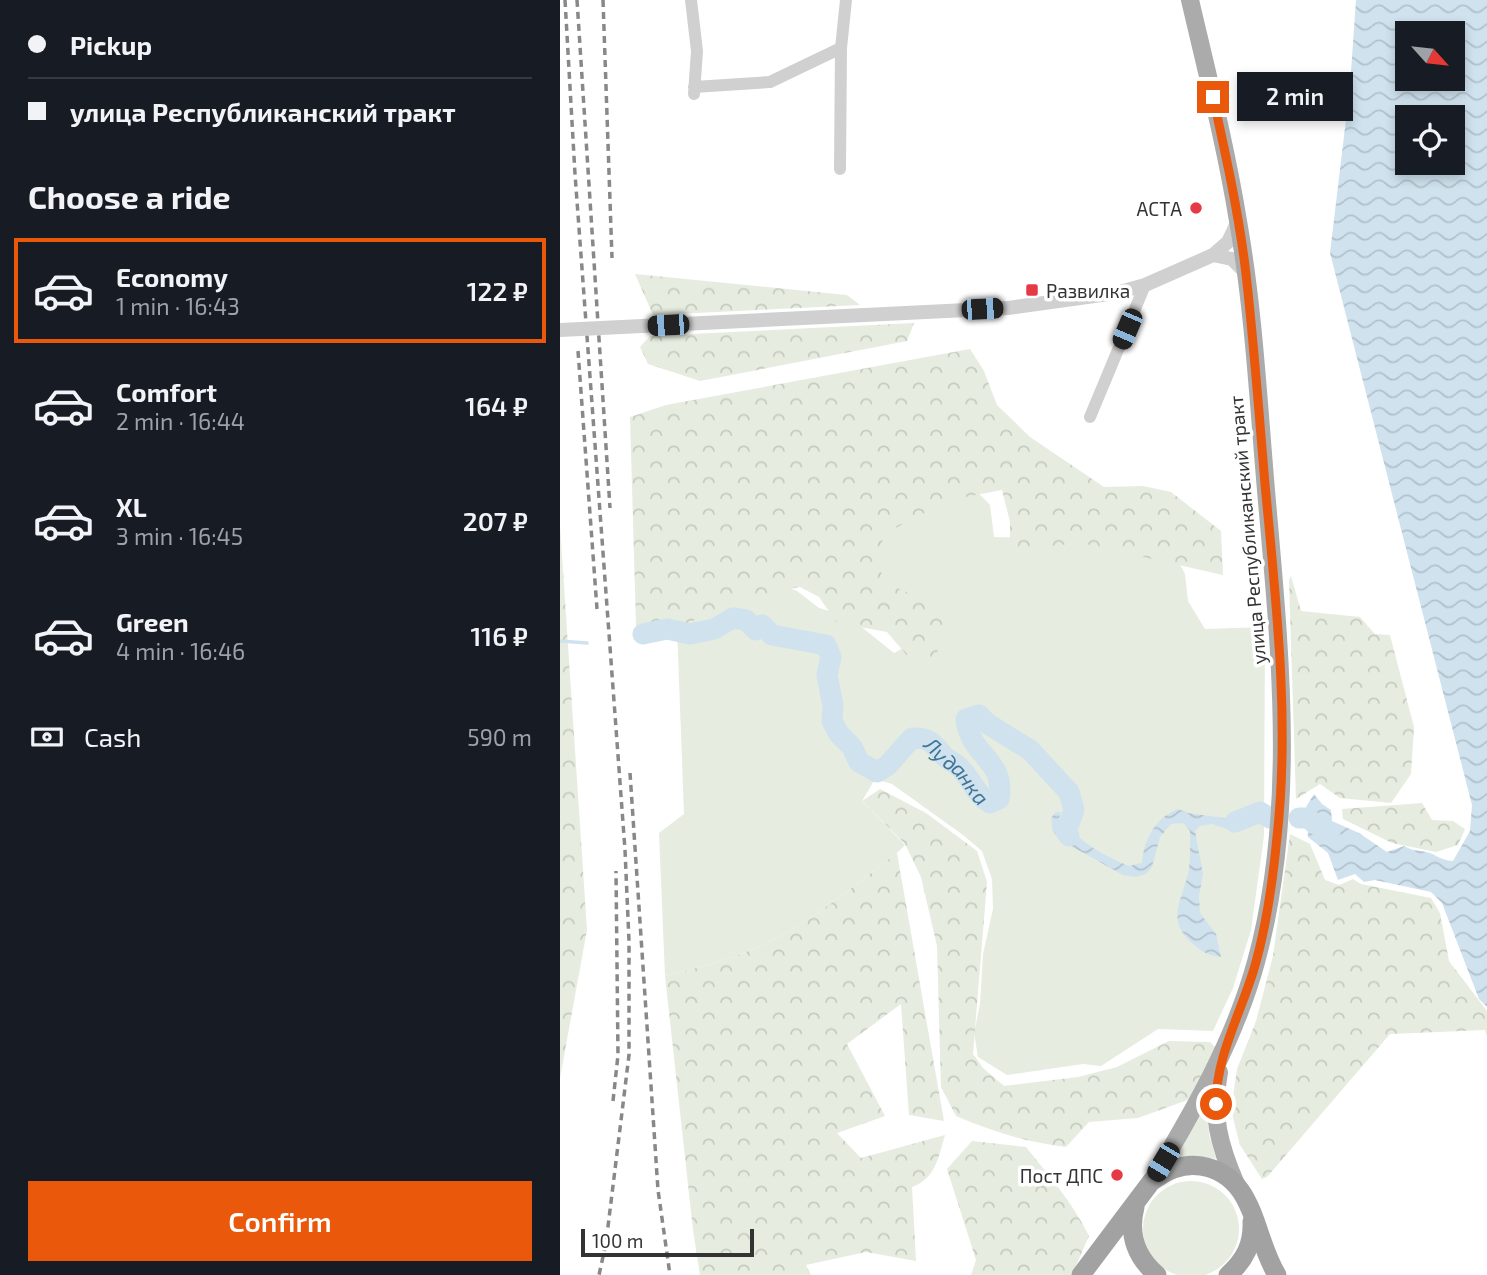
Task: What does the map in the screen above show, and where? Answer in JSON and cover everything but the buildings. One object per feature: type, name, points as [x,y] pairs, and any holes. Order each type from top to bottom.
[{"type":"highway","points":[[1081,1275],[1151,1182],[1164,1172],[1194,1165],[1210,1168],[1236,1184],[1245,1197],[1277,1275]]},
{"type":"highway","points":[[1136,1202],[1132,1236],[1137,1252],[1146,1266],[1157,1275]]},
{"type":"highway","points":[[1228,1275],[1239,1264],[1249,1246],[1253,1225],[1251,1211]]},
{"type":"main road","name":"улица Республиканский тракт","points":[[1190,0],[1224,146],[1246,273],[1279,653],[1282,736],[1274,868],[1263,932],[1247,990],[1222,1055]]},
{"type":"main road","points":[[1151,1182],[1222,1055]]},
{"type":"main road","points":[[1222,1055],[1216,1090],[1216,1118],[1221,1149],[1236,1184]]},
{"type":"street","points":[[691,0],[697,51],[694,90],[769,82],[841,48]]},
{"type":"street","points":[[840,169],[841,48],[846,0]]},
{"type":"street","points":[[560,330],[1008,308],[1116,293],[1145,285],[1213,255],[1228,242],[1238,221]]},
{"type":"street","points":[[1213,255],[1232,259],[1246,273]]},
{"type":"street","points":[[1090,417],[1145,285]]},
{"type":"green space","points":[[635,274],[847,295],[860,305],[653,315]]},
{"type":"green space","points":[[914,323],[907,341],[700,381],[648,364],[640,347],[650,336]]},
{"type":"green space","points":[[970,349],[984,371],[997,405],[1030,437],[1104,487],[1143,486],[1171,492],[1221,531],[1223,575],[1081,543],[1010,550],[1010,522],[1002,490],[949,500],[886,533],[880,546],[882,581],[937,606],[954,620],[934,658],[915,665],[887,632],[837,623],[819,597],[800,587],[743,598],[686,624],[636,626],[630,417],[666,405]]},
{"type":"green space","points":[[968,482],[990,505],[994,537],[1046,538],[1172,549],[1185,574],[1188,601],[1205,629],[1265,627],[1264,836],[1251,930],[1233,988],[1213,1031],[1158,1029],[1101,1066],[1083,1064],[1007,1075],[978,1057],[974,1033],[980,1004],[983,954],[993,909],[992,879],[982,851],[892,784],[875,779],[862,801],[905,845],[897,853],[830,904],[777,938],[735,956],[665,976],[659,833],[684,814],[676,599],[768,580],[797,591],[819,608],[849,617],[894,653],[923,637],[864,579],[848,549]]},
{"type":"green space","points":[[560,525],[587,930],[560,1078]]},
{"type":"green space","points":[[1291,576],[1301,611],[1360,617],[1375,634],[1390,635],[1414,727],[1411,774],[1391,803],[1340,798],[1320,784],[1296,799]]},
{"type":"green space","points":[[880,789],[926,813],[977,851],[987,882],[973,1054],[983,1068],[1004,1086],[1078,1077],[1117,1067],[1169,1041],[1210,1042],[1217,1049],[1193,1098],[1138,1118],[1089,1122],[1066,1147],[1010,1136],[956,1116],[941,1087],[937,946],[921,877],[905,844],[862,801]]},
{"type":"green space","points":[[1422,803],[1432,820],[1453,821],[1465,829],[1458,845],[1436,852],[1392,843],[1343,819],[1342,809]]},
{"type":"green space","points":[[1290,834],[1310,844],[1325,880],[1339,885],[1353,879],[1361,884],[1431,898],[1440,913],[1449,961],[1487,1011],[1487,1037],[1485,1030],[1390,1034],[1267,1177],[1262,1179],[1240,1145],[1231,1110],[1237,1069],[1256,1021],[1273,956]]},
{"type":"green space","points":[[897,853],[944,1121],[909,1115],[901,1004],[847,1044],[885,1116],[837,1133],[861,1158],[945,1135],[931,1173],[912,1187],[916,1261],[866,1252],[806,1265],[811,1275],[700,1275],[665,976],[735,956],[777,938],[830,904]]},
{"type":"green space","points":[[1207,1105],[1209,1134],[1216,1159],[1175,1157]]},
{"type":"green space","points":[[972,1141],[1026,1147],[1060,1190],[1089,1236],[1072,1275],[971,1275],[976,1260],[947,1169]]},
{"type":"green space","points":[[1182,1182],[1200,1182],[1218,1189],[1231,1202],[1238,1220],[1238,1238],[1231,1256],[1218,1269],[1200,1276],[1182,1276],[1164,1269],[1151,1256],[1144,1238],[1144,1220],[1151,1202],[1164,1189]]},
{"type":"water","points":[[1356,0],[1487,0],[1487,1007],[1479,999],[1442,903],[1431,892],[1375,880],[1364,882],[1355,874],[1338,880],[1328,853],[1308,837],[1306,807],[1314,794],[1331,810],[1332,821],[1359,833],[1387,852],[1404,846],[1453,861],[1470,831],[1472,805],[1330,253],[1350,86]]},
{"type":"water","points":[[1255,808],[1260,812],[1256,819],[1233,831],[1212,824],[1200,826],[1195,831],[1203,874],[1199,896],[1200,913],[1216,934],[1221,957],[1209,954],[1192,943],[1179,927],[1179,903],[1190,858],[1190,831],[1183,823],[1171,824],[1160,837],[1152,867],[1146,874],[1135,877],[1123,875],[1064,842],[1053,832],[1051,818],[1056,812],[1061,812],[1059,819],[1065,823],[1074,810],[1075,829],[1079,837],[1100,852],[1129,866],[1142,863],[1152,830],[1163,818],[1178,809],[1231,819]]},
{"type":"waterway","name":"Луданка","points":[[643,634],[667,629],[690,634],[714,629],[733,618],[746,620],[756,630],[762,625],[772,635],[826,645],[831,657],[827,675],[833,706],[832,721],[839,734],[852,747],[859,762],[877,772],[887,766],[912,738],[927,740],[962,769],[980,795],[990,803],[999,799],[997,775],[974,742],[966,719],[979,715],[988,724],[1030,750],[1069,792],[1074,810],[1066,832],[1069,836]]},
{"type":"waterway","name":"Луданка","points":[[560,641],[587,643]]},
{"type":"waterway","name":"Луданка","points":[[1235,822],[1260,812],[1270,818]]},
{"type":"waterway","name":"Луданка","points":[[1299,818],[1307,818],[1330,834]]},
{"type":"railway","points":[[565,0],[575,174],[625,850],[629,941],[629,1055],[606,1243],[599,1275]]},
{"type":"railway","points":[[577,0],[610,508]]},
{"type":"railway","points":[[603,0],[612,258]]},
{"type":"railway","points":[[578,351],[597,609]]},
{"type":"railway","points":[[630,773],[658,1190],[670,1275]]},
{"type":"railway","points":[[613,1101],[618,1055],[616,871]]},
{"type":"place","name":"АСТА","points":[[1196,208]]},
{"type":"place","name":"Развилка","points":[[1032,290]]},
{"type":"place","name":"Пост ДПС","points":[[1117,1175]]},
{"type":"route","points":[[1213,97],[1234,196],[1246,273],[1279,653],[1282,736],[1278,835],[1263,932],[1238,1018],[1222,1055],[1216,1104]]}]
